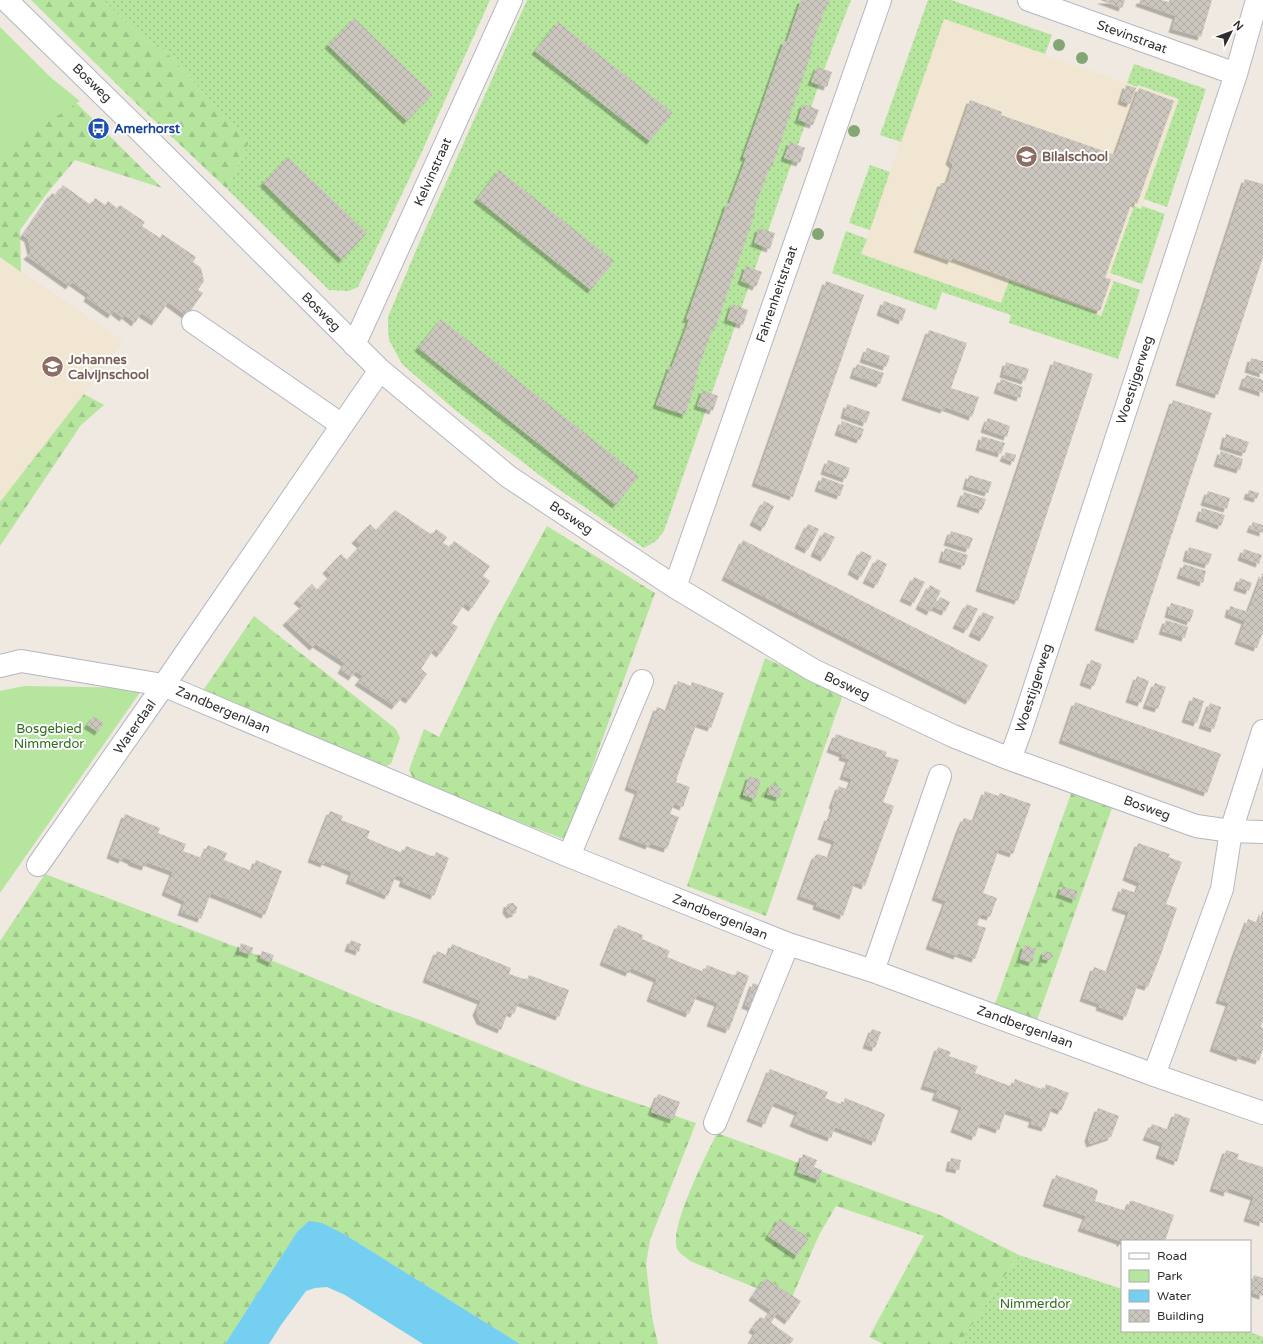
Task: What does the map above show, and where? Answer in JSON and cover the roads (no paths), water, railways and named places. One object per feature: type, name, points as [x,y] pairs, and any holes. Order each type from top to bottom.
[{"type":"street","name":"Bosweg","points":[[6,0],[380,370],[509,477],[675,587],[813,670],[953,736],[1010,759],[1196,826],[1231,831],[1263,832]]},
{"type":"street","name":"Kelvinstraat","points":[[354,345],[511,0]]},
{"type":"street","name":"Fahrenheitstraat","points":[[675,587],[880,0]]},
{"type":"street","name":"Stevinstraat","points":[[1029,0],[1236,74]]},
{"type":"street","name":"Woestijgerweg","points":[[1010,759],[1236,74],[1257,0]]},
{"type":"street","points":[[193,322],[342,425]]},
{"type":"street","name":"Zandbergenlaan","points":[[380,370],[163,685],[569,856],[788,944],[873,971],[1154,1075],[1263,1113]]},
{"type":"street","name":"Waterdaal","points":[[0,666],[21,662],[163,685],[38,865]]},
{"type":"street","points":[[569,856],[642,681]]},
{"type":"street","points":[[1154,1075],[1222,889],[1231,831],[1263,731]]},
{"type":"street","points":[[873,971],[940,776]]},
{"type":"street","points":[[715,1123],[788,944]]},
{"type":"water","points":[[309,1221],[322,1223],[344,1234],[520,1344],[423,1344],[345,1295],[327,1287],[315,1288],[306,1291],[269,1344],[225,1344],[297,1232]]},
{"type":"place","name":"Amerhorst","points":[[99,129]]},
{"type":"place","name":"Bilalschool","points":[[1027,157]]},
{"type":"place","name":"Johannes Calvijnschool","points":[[52,367]]},
{"type":"park label","name":"Bosgebied Nimmerdor","points":[[49,736]]},
{"type":"park label","name":"Nimmerdor","points":[[1035,1304]]}]
